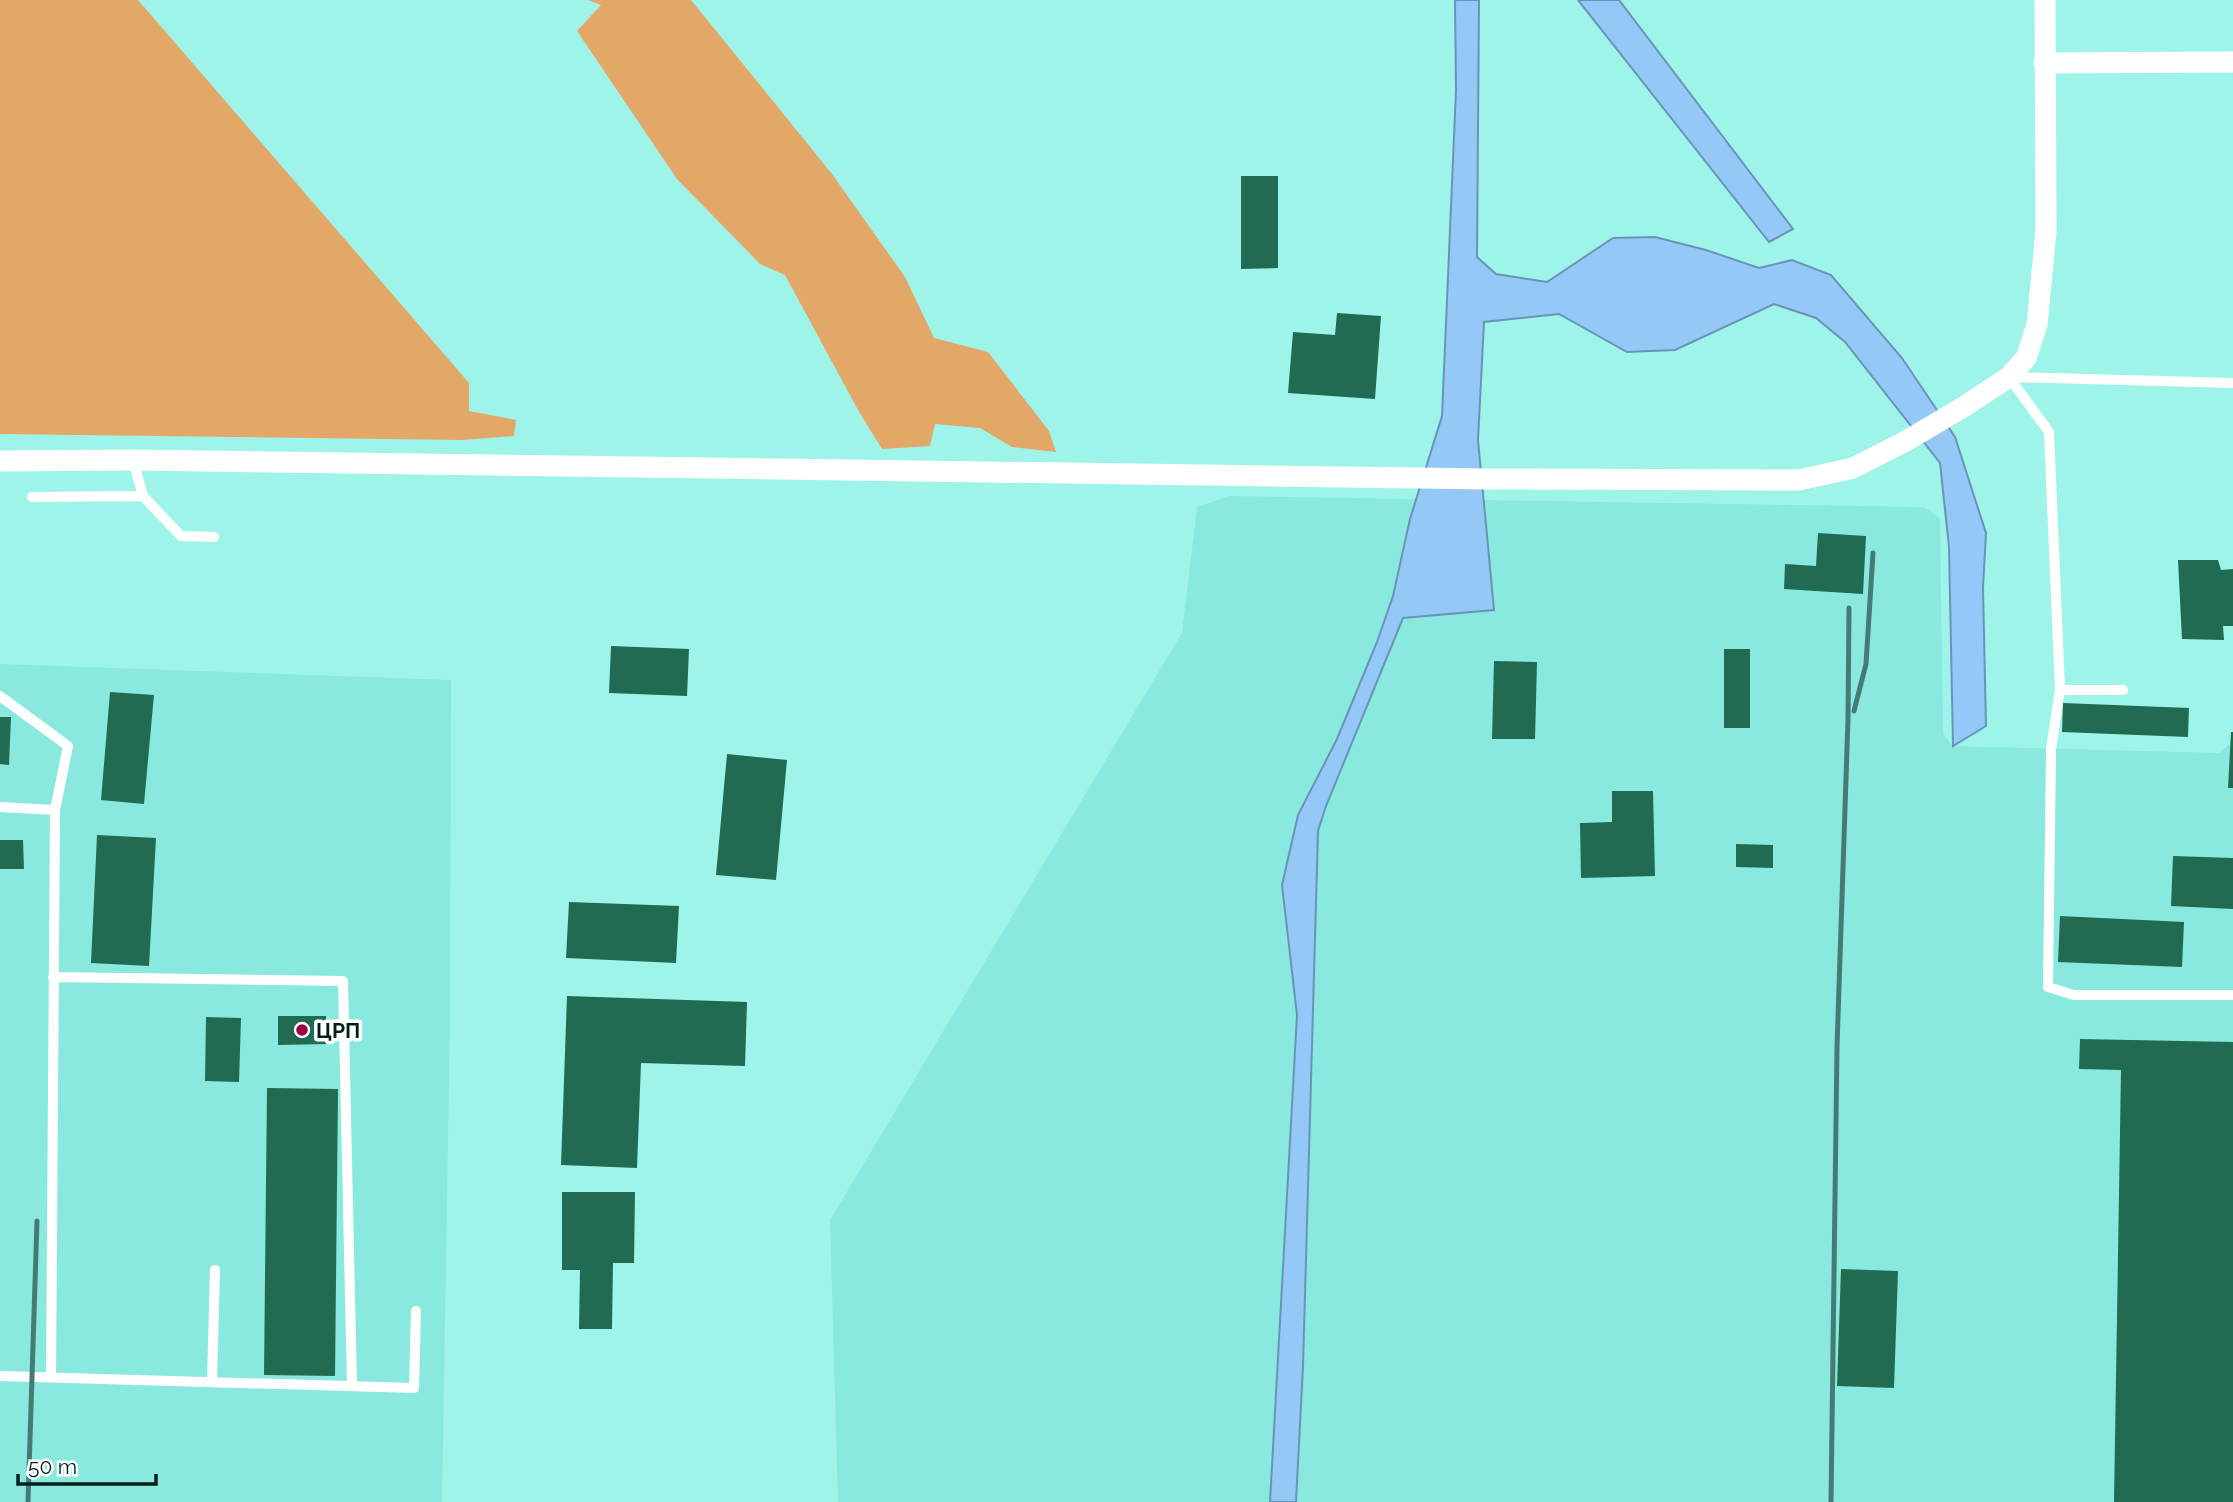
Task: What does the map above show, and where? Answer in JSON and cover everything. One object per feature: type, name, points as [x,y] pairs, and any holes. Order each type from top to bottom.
[{"type":"street","points":[[0,461],[133,460],[1490,479],[1799,480],[1853,468],[1906,442],[1965,406],[2009,377],[2026,358],[2037,325],[2046,231],[2045,0]]},
{"type":"street","points":[[2044,63],[2233,62]]},
{"type":"lane","points":[[2009,377],[2233,383]]},
{"type":"lane","points":[[2009,377],[2049,432],[2060,690],[2051,749],[2048,987],[2074,995],[2233,995]]},
{"type":"lane","points":[[133,460],[143,496],[181,536],[214,537]]},
{"type":"lane","points":[[33,497],[143,496]]},
{"type":"lane","points":[[2060,690],[2123,690]]},
{"type":"lane","points":[[0,696],[68,746],[55,810],[51,1377]]},
{"type":"lane","points":[[0,807],[55,810]]},
{"type":"lane","points":[[53,977],[344,981],[352,1386]]},
{"type":"lane","points":[[212,1382],[215,1270]]},
{"type":"lane","points":[[0,1376],[414,1388],[416,1311]]},
{"type":"shaded area","points":[[0,0],[138,0],[469,383],[469,411],[516,420],[514,436],[462,440],[0,434]]},
{"type":"shaded area","points":[[588,0],[691,0],[832,174],[905,277],[934,338],[988,352],[1049,431],[1056,452],[1012,447],[980,428],[935,424],[930,446],[882,449],[785,275],[760,264],[677,179],[577,31],[601,5]]},
{"type":"shaded area","points":[[1455,0],[1479,0],[1477,257],[1496,274],[1547,282],[1613,238],[1655,237],[1706,250],[1759,268],[1792,260],[1831,275],[1902,358],[1955,437],[1986,533],[1983,588],[1986,726],[1953,746],[1949,547],[1940,463],[1845,342],[1816,318],[1774,304],[1675,350],[1627,352],[1559,314],[1484,322],[1478,440],[1494,610],[1403,618],[1318,831],[1303,1366],[1296,1502],[1270,1502],[1297,1015],[1282,885],[1298,815],[1337,739],[1393,596],[1410,519],[1442,416],[1456,90]]},
{"type":"shaded area","points":[[1578,0],[1619,0],[1793,229],[1769,242]]},
{"type":"shaded area","points":[[1229,496],[1923,507],[1940,518],[1943,734],[1953,746],[2219,753],[2233,741],[2233,1502],[838,1502],[830,1220],[1182,633],[1197,507]]},
{"type":"shaded area","points":[[0,664],[451,680],[450,1023],[442,1502],[0,1502]]},
{"type":"building","points":[[1241,176],[1278,176],[1278,268],[1241,269]]},
{"type":"building","points":[[1337,313],[1381,316],[1375,399],[1288,393],[1293,332],[1335,335]]},
{"type":"building","points":[[1818,533],[1866,536],[1863,594],[1784,589],[1785,564],[1816,566]]},
{"type":"building","points":[[2178,560],[2218,560],[2221,570],[2233,569],[2233,626],[2223,626],[2224,640],[2182,639]]},
{"type":"building","points":[[611,646],[689,649],[687,696],[609,693]]},
{"type":"building","points":[[1724,649],[1750,649],[1750,728],[1724,728]]},
{"type":"building","points":[[1494,661],[1537,662],[1535,739],[1492,739]]},
{"type":"building","points":[[110,692],[154,695],[144,804],[101,800]]},
{"type":"building","points":[[2063,703],[2189,708],[2188,737],[2062,732]]},
{"type":"building","points":[[0,717],[11,717],[9,765],[0,764]]},
{"type":"building","points":[[2231,732],[2233,788],[2228,788]]},
{"type":"building","points":[[727,754],[787,760],[776,880],[716,875]]},
{"type":"building","points":[[1612,791],[1653,791],[1655,876],[1581,878],[1580,823],[1612,822]]},
{"type":"building","points":[[97,835],[156,838],[149,966],[91,963]]},
{"type":"building","points":[[0,840],[23,840],[24,869],[0,869]]},
{"type":"building","points":[[1736,844],[1773,845],[1773,868],[1736,867]]},
{"type":"building","points":[[2173,856],[2233,858],[2233,909],[2171,906]]},
{"type":"building","points":[[569,902],[679,906],[676,963],[566,958]]},
{"type":"building","points":[[2060,916],[2184,922],[2182,967],[2058,962]]},
{"type":"building","points":[[567,996],[747,1002],[745,1066],[641,1063],[637,1168],[561,1165]]},
{"type":"building","name":"ЦРП","points":[[278,1016],[326,1016],[327,1044],[278,1045]]},
{"type":"building","points":[[206,1017],[241,1018],[239,1082],[205,1081]]},
{"type":"building","points":[[2080,1039],[2233,1042],[2233,1502],[2114,1502],[2121,1070],[2079,1069]]},
{"type":"building","points":[[267,1088],[338,1089],[335,1376],[264,1375]]},
{"type":"building","points":[[562,1192],[635,1192],[634,1263],[613,1263],[612,1329],[579,1329],[580,1270],[562,1270]]},
{"type":"building","points":[[1841,1269],[1898,1271],[1894,1388],[1837,1386]]},
{"type":"railway","points":[[1854,711],[1866,664],[1873,553]]},
{"type":"railway","points":[[1831,1502],[1837,1047],[1849,608]]},
{"type":"railway","points":[[28,1502],[37,1221]]},
{"type":"place","name":"ЦРП","points":[[302,1030]]}]
